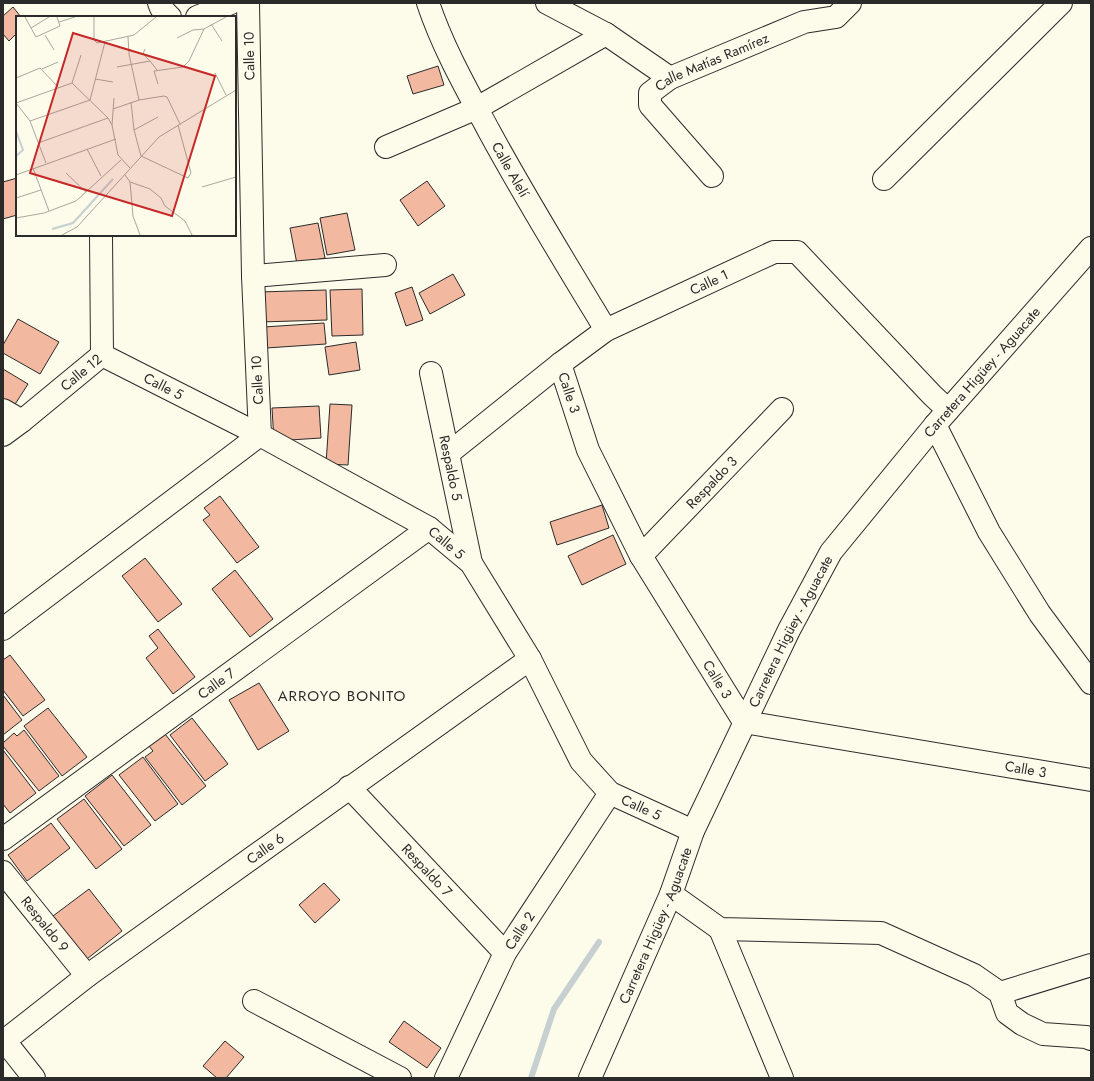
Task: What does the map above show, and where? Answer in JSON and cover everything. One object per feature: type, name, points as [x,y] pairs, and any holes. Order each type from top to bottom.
[{"type":"street","points":[[160,3],[161,8],[169,16]]},
{"type":"street","points":[[199,16],[231,3]]},
{"type":"street","name":"Calle 10","points":[[248,3],[253,276],[260,435]]},
{"type":"street","name":"Calle Alelí","points":[[428,3],[437,28],[477,108],[528,201],[606,330]]},
{"type":"street","points":[[547,3],[606,34],[670,78]]},
{"type":"street","name":"Calle Matías Ramírez","points":[[712,176],[650,105],[650,93],[670,78],[804,22],[836,17],[850,3]]},
{"type":"street","points":[[884,179],[1061,3]]},
{"type":"street","points":[[386,146],[477,108],[606,34]]},
{"type":"street","name":"Calle 12","points":[[3,435],[102,355],[101,236]]},
{"type":"street","name":"Carretera Higüey - Aguacate","points":[[590,1078],[671,894],[693,831],[789,630],[831,552],[942,417],[1091,248]]},
{"type":"street","name":"Calle 1","points":[[449,453],[560,364],[606,330],[774,252],[798,252],[932,395],[942,417]]},
{"type":"street","points":[[253,276],[385,265]]},
{"type":"street","name":"Calle 5","points":[[102,355],[260,435],[429,528],[471,563],[530,659],[581,761],[610,793],[693,831]]},
{"type":"street","name":"Calle 3","points":[[560,364],[588,450],[641,556],[744,722],[1091,780]]},
{"type":"street","name":"Respaldo 5","points":[[431,373],[471,563]]},
{"type":"street","name":"Respaldo 3","points":[[641,556],[782,409]]},
{"type":"street","points":[[3,410],[22,421]]},
{"type":"street","points":[[942,417],[989,532],[1040,614],[1091,683]]},
{"type":"street","points":[[3,629],[260,435]]},
{"type":"street","name":"Calle 7","points":[[3,839],[429,528]]},
{"type":"street","name":"Calle 6","points":[[4,1041],[87,976],[349,787],[530,659]]},
{"type":"street","name":"Respaldo 7","points":[[349,787],[504,953]]},
{"type":"street","name":"Calle 2","points":[[446,1078],[504,953],[610,793]]},
{"type":"street","name":"Respaldo 9","points":[[3,872],[87,976]]},
{"type":"street","points":[[671,894],[720,929],[782,1078]]},
{"type":"street","points":[[720,929],[881,933],[974,976],[1000,994],[1007,1013],[1022,1024],[1043,1034],[1086,1037],[1091,1039]]},
{"type":"street","points":[[1000,994],[1091,965]]},
{"type":"street","points":[[254,1001],[400,1078]]},
{"type":"street","points":[[4,1041],[34,1078]]},
{"type":"building","points":[[13,7],[20,16],[16,16],[16,34],[9,41],[3,34],[3,16]]},
{"type":"building","points":[[438,66],[444,85],[413,94],[407,76]]},
{"type":"building","points":[[16,178],[16,215],[3,219],[3,182]]},
{"type":"building","points":[[427,181],[445,206],[418,226],[400,200]]},
{"type":"building","points":[[347,213],[355,250],[327,255],[320,218]]},
{"type":"building","points":[[318,223],[325,258],[297,264],[290,228]]},
{"type":"building","points":[[453,274],[465,295],[430,314],[419,293]]},
{"type":"building","points":[[412,287],[423,320],[406,326],[395,293]]},
{"type":"building","points":[[362,289],[363,335],[332,336],[330,290]]},
{"type":"building","points":[[326,290],[327,320],[260,322],[259,292]]},
{"type":"building","points":[[18,319],[59,342],[40,374],[3,353],[3,345]]},
{"type":"building","points":[[324,323],[326,344],[266,348],[264,327]]},
{"type":"building","points":[[356,342],[360,370],[329,375],[325,347]]},
{"type":"building","points":[[3,369],[28,384],[12,409],[3,403]]},
{"type":"building","points":[[330,404],[352,405],[348,465],[326,464]]},
{"type":"building","points":[[319,406],[321,438],[274,441],[272,408]]},
{"type":"building","points":[[220,496],[259,547],[237,563],[203,520],[210,515],[204,508]]},
{"type":"building","points":[[602,505],[609,528],[557,545],[550,522]]},
{"type":"building","points":[[613,535],[626,564],[582,585],[568,556]]},
{"type":"building","points":[[145,558],[182,604],[158,622],[122,576]]},
{"type":"building","points":[[235,570],[273,619],[250,637],[212,589]]},
{"type":"building","points":[[158,629],[195,677],[173,694],[146,658],[158,648],[149,636]]},
{"type":"building","points":[[10,655],[45,700],[23,716],[3,690],[3,660]]},
{"type":"building","points":[[259,683],[289,731],[258,750],[229,700]]},
{"type":"building","points":[[3,695],[22,720],[3,735]]},
{"type":"building","points":[[48,708],[87,757],[62,776],[24,726]]},
{"type":"building","points":[[192,718],[228,764],[205,781],[170,735]]},
{"type":"building","points":[[24,730],[59,776],[39,791],[3,746],[3,743],[14,733],[17,736]]},
{"type":"building","points":[[165,734],[206,786],[182,805],[145,757],[153,751],[149,746]]},
{"type":"building","points":[[3,750],[36,793],[10,813],[3,804]]},
{"type":"building","points":[[143,757],[178,804],[155,821],[119,775]]},
{"type":"building","points":[[112,775],[151,825],[124,846],[85,796]]},
{"type":"building","points":[[84,799],[122,849],[96,869],[57,819]]},
{"type":"building","points":[[51,823],[70,848],[27,881],[8,855]]},
{"type":"building","points":[[324,883],[340,900],[315,923],[299,905]]},
{"type":"building","points":[[89,889],[122,931],[87,959],[53,916]]},
{"type":"building","points":[[404,1021],[441,1048],[427,1068],[389,1042]]},
{"type":"building","points":[[225,1041],[244,1057],[226,1078],[217,1078],[203,1066]]},
{"type":"waterway","points":[[531,1078],[554,1009],[599,942]]},
{"type":"district","name":"ARROYO BONITO","points":[[342,696]]}]
